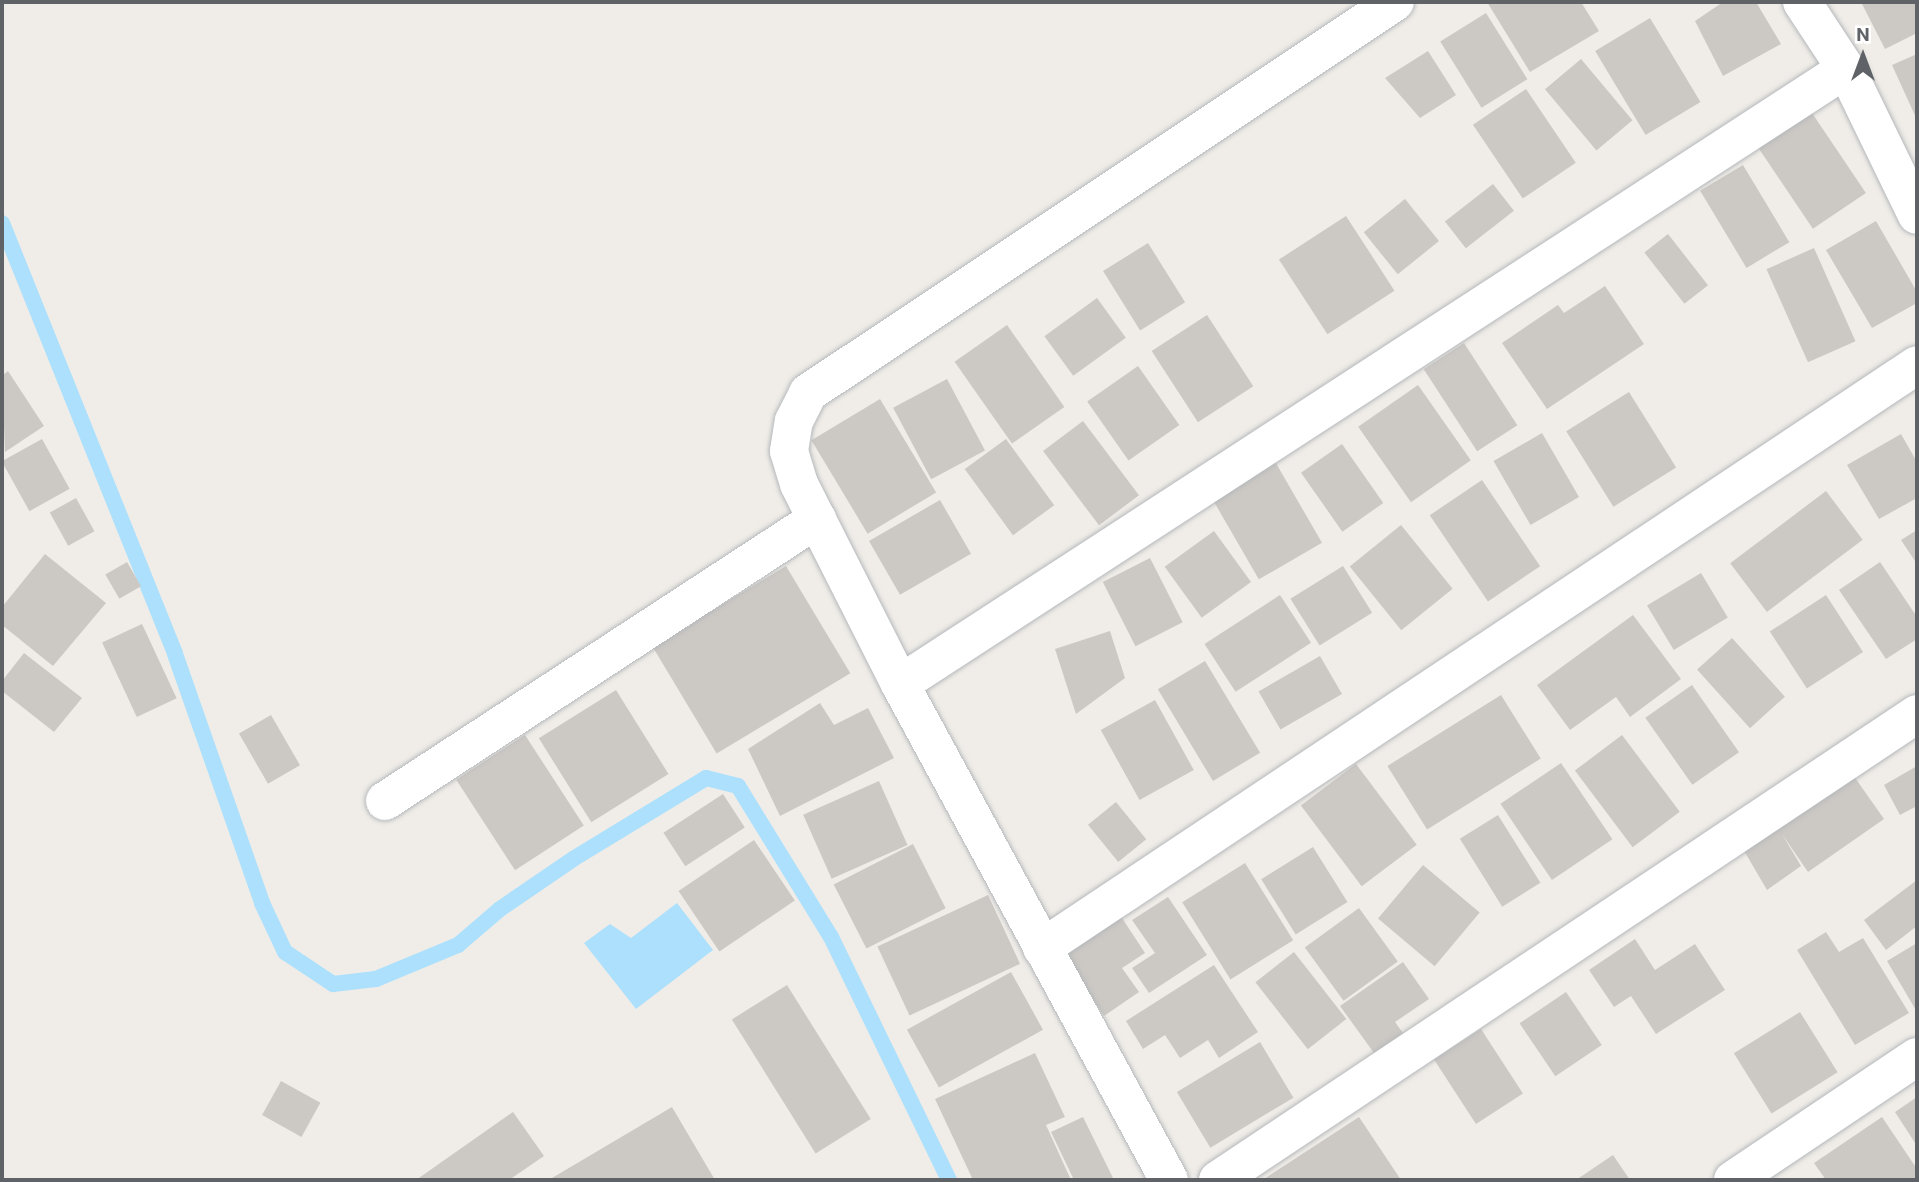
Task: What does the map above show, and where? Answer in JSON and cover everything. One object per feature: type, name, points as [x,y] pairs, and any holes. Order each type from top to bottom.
[{"type":"street","points":[[1170,1180],[900,684],[799,484],[789,451],[794,421],[808,393],[1395,2]]},
{"type":"street","points":[[1802,2],[1846,69],[1917,215]]},
{"type":"street","points":[[900,684],[1846,69]]},
{"type":"street","points":[[1042,948],[1917,365]]},
{"type":"street","points":[[385,801],[817,519]]},
{"type":"street","points":[[1218,1180],[1917,714]]},
{"type":"street","points":[[1733,1180],[1917,1056]]},
{"type":"water","points":[[677,903],[713,950],[636,1009],[584,943],[610,924],[631,938]]},
{"type":"building","points":[[1487,2],[1581,2],[1599,31],[1530,72]]},
{"type":"building","points":[[1723,2],[1756,2],[1781,44],[1723,76],[1695,21]]},
{"type":"building","points":[[1861,2],[1917,2],[1917,33],[1885,49]]},
{"type":"building","points":[[1486,13],[1527,79],[1482,108],[1440,42]]},
{"type":"building","points":[[1650,18],[1700,102],[1646,135],[1595,51]]},
{"type":"building","points":[[1428,51],[1456,95],[1420,118],[1385,78]]},
{"type":"building","points":[[1917,54],[1917,120],[1892,65]]},
{"type":"building","points":[[1581,59],[1632,120],[1596,150],[1545,89]]},
{"type":"building","points":[[1526,89],[1576,163],[1523,199],[1473,125]]},
{"type":"building","points":[[1810,110],[1866,193],[1813,229],[1757,146]]},
{"type":"building","points":[[1743,165],[1789,242],[1746,268],[1700,191]]},
{"type":"building","points":[[1493,184],[1514,211],[1466,248],[1445,222]]},
{"type":"building","points":[[1405,199],[1439,241],[1398,274],[1364,232]]},
{"type":"building","points":[[1346,216],[1394,291],[1327,334],[1279,260]]},
{"type":"building","points":[[1876,221],[1917,292],[1917,303],[1872,328],[1826,250]]},
{"type":"building","points":[[1668,234],[1708,285],[1684,304],[1644,252]]},
{"type":"building","points":[[1148,243],[1185,302],[1140,330],[1103,271]]},
{"type":"building","points":[[1814,248],[1855,341],[1808,362],[1766,269]]},
{"type":"building","points":[[1605,286],[1644,344],[1547,409],[1502,343],[1558,305],[1564,313]]},
{"type":"building","points":[[1097,298],[1126,338],[1073,376],[1044,336]]},
{"type":"building","points":[[1207,315],[1253,386],[1198,422],[1152,351]]},
{"type":"building","points":[[1007,325],[1064,407],[1012,444],[955,362]]},
{"type":"building","points":[[1464,343],[1517,425],[1477,451],[1424,369]]},
{"type":"building","points":[[1138,366],[1179,425],[1129,461],[1087,402]]},
{"type":"building","points":[[8,371],[44,426],[5,452],[2,376]]},
{"type":"building","points":[[947,379],[985,451],[931,479],[893,408]]},
{"type":"building","points":[[1418,385],[1471,460],[1411,502],[1358,427]]},
{"type":"building","points":[[1629,392],[1676,467],[1613,507],[1566,431]]},
{"type":"building","points":[[880,399],[936,492],[868,534],[811,440]]},
{"type":"building","points":[[1083,421],[1139,495],[1099,525],[1043,451]]},
{"type":"building","points":[[1542,433],[1579,497],[1531,525],[1494,461]]},
{"type":"building","points":[[1901,434],[1917,462],[1917,498],[1879,519],[1847,465]]},
{"type":"building","points":[[42,439],[70,489],[29,511],[2,461]]},
{"type":"building","points":[[1006,439],[1054,505],[1013,535],[965,469]]},
{"type":"building","points":[[1342,444],[1383,503],[1342,532],[1301,473]]},
{"type":"building","points":[[1273,458],[1322,543],[1259,579],[1210,494]]},
{"type":"building","points":[[1482,480],[1540,566],[1488,601],[1430,515]]},
{"type":"building","points":[[1826,491],[1863,540],[1767,612],[1730,563]]},
{"type":"building","points":[[76,498],[94,531],[68,546],[50,513]]},
{"type":"building","points":[[940,500],[971,554],[900,595],[869,541]]},
{"type":"building","points":[[1401,525],[1453,589],[1401,630],[1350,567]]},
{"type":"building","points":[[1917,530],[1917,564],[1901,540]]},
{"type":"building","points":[[1214,531],[1251,582],[1202,618],[1165,567]]},
{"type":"building","points":[[45,554],[106,603],[53,666],[2,625],[2,607]]},
{"type":"building","points":[[1150,558],[1183,622],[1135,646],[1103,582]]},
{"type":"building","points":[[127,562],[141,586],[119,599],[105,574]]},
{"type":"building","points":[[1880,562],[1917,617],[1917,639],[1886,659],[1839,590]]},
{"type":"building","points":[[786,566],[850,673],[717,753],[652,646]]},
{"type":"building","points":[[1343,566],[1372,613],[1320,645],[1290,599]]},
{"type":"building","points":[[1701,573],[1728,618],[1674,650],[1647,605]]},
{"type":"building","points":[[1280,595],[1311,643],[1236,692],[1205,644]]},
{"type":"building","points":[[1826,595],[1863,652],[1807,689],[1770,631]]},
{"type":"building","points":[[1633,615],[1681,679],[1630,717],[1616,697],[1570,730],[1537,685]]},
{"type":"building","points":[[142,624],[177,698],[137,717],[102,643]]},
{"type":"building","points":[[1110,631],[1125,678],[1076,714],[1055,649]]},
{"type":"building","points":[[1732,638],[1785,697],[1750,728],[1697,669]]},
{"type":"building","points":[[24,653],[82,698],[54,732],[2,691],[2,681]]},
{"type":"building","points":[[1320,656],[1342,694],[1281,730],[1259,692]]},
{"type":"building","points":[[1205,661],[1260,753],[1213,781],[1158,689]]},
{"type":"building","points":[[1692,685],[1739,752],[1692,785],[1645,718]]},
{"type":"building","points":[[616,690],[668,774],[591,822],[539,738]]},
{"type":"building","points":[[1501,695],[1541,759],[1427,830],[1387,766]]},
{"type":"building","points":[[1155,700],[1194,770],[1140,800],[1101,730]]},
{"type":"building","points":[[820,703],[834,725],[868,708],[894,758],[780,816],[748,749]]},
{"type":"building","points":[[271,715],[300,765],[268,784],[239,734]]},
{"type":"building","points":[[525,735],[584,826],[515,870],[456,780]]},
{"type":"building","points":[[1622,735],[1680,812],[1633,847],[1575,771]]},
{"type":"building","points":[[1561,763],[1612,839],[1552,880],[1500,804]]},
{"type":"building","points":[[1356,764],[1417,845],[1362,886],[1301,806]]},
{"type":"building","points":[[1917,766],[1917,806],[1900,815],[1884,785]]},
{"type":"building","points":[[1851,772],[1884,819],[1808,872],[1782,834],[1801,866],[1767,890],[1743,849]]},
{"type":"building","points":[[879,781],[907,845],[832,879],[803,815]]},
{"type":"building","points":[[723,794],[745,828],[685,866],[663,833]]},
{"type":"building","points":[[1116,802],[1146,839],[1118,862],[1088,825]]},
{"type":"building","points":[[1498,815],[1540,883],[1502,907],[1460,839]]},
{"type":"building","points":[[754,840],[795,901],[719,951],[679,891]]},
{"type":"building","points":[[913,844],[946,908],[866,949],[834,884]]},
{"type":"building","points":[[1313,847],[1347,902],[1296,934],[1261,879]]},
{"type":"building","points":[[1245,863],[1293,940],[1230,979],[1182,902]]},
{"type":"building","points":[[1423,865],[1480,913],[1435,966],[1378,919]]},
{"type":"building","points":[[1917,880],[1917,926],[1886,950],[1864,920]]},
{"type":"building","points":[[988,895],[1020,964],[910,1015],[877,947]]},
{"type":"building","points":[[1168,897],[1207,955],[1149,993],[1132,968],[1155,953],[1132,920]]},
{"type":"building","points":[[1359,908],[1398,961],[1344,1001],[1305,947]]},
{"type":"building","points":[[1120,915],[1145,953],[1122,968],[1139,992],[1104,1016],[1062,953]]},
{"type":"building","points":[[1826,932],[1839,952],[1863,938],[1909,1013],[1855,1045],[1797,950]]},
{"type":"building","points":[[1635,939],[1655,970],[1695,944],[1725,990],[1656,1034],[1631,996],[1614,1007],[1589,970]]},
{"type":"building","points":[[1917,943],[1917,1012],[1887,961]]},
{"type":"building","points":[[1294,952],[1346,1019],[1308,1049],[1255,982]]},
{"type":"building","points":[[1403,962],[1429,999],[1395,1022],[1403,1033],[1374,1053],[1340,1006]]},
{"type":"building","points":[[1214,965],[1258,1032],[1219,1058],[1208,1040],[1180,1058],[1165,1035],[1143,1049],[1126,1021]]},
{"type":"building","points":[[1011,972],[1043,1030],[939,1087],[907,1030]]},
{"type":"building","points":[[787,985],[871,1119],[816,1153],[732,1019]]},
{"type":"building","points":[[1566,992],[1602,1045],[1555,1076],[1520,1023]]},
{"type":"building","points":[[1800,1012],[1838,1072],[1771,1114],[1734,1053]]},
{"type":"building","points":[[1481,1029],[1523,1094],[1476,1124],[1434,1059]]},
{"type":"building","points":[[1260,1042],[1293,1098],[1210,1148],[1177,1092]]},
{"type":"building","points":[[1035,1053],[1065,1117],[1046,1125],[1071,1180],[973,1180],[935,1099]]},
{"type":"building","points":[[281,1081],[320,1103],[301,1137],[262,1115]]},
{"type":"building","points":[[1917,1097],[1917,1146],[1895,1112]]},
{"type":"building","points":[[672,1107],[715,1180],[552,1178]]},
{"type":"building","points":[[513,1112],[544,1156],[509,1180],[416,1180]]},
{"type":"building","points":[[1083,1117],[1114,1180],[1074,1180],[1051,1132]]},
{"type":"building","points":[[1359,1117],[1401,1180],[1264,1179]]},
{"type":"building","points":[[1882,1117],[1917,1169],[1917,1180],[1826,1180],[1814,1163]]},
{"type":"building","points":[[1613,1155],[1630,1180],[1576,1180]]},
{"type":"waterway","points":[[2,223],[175,654],[262,903],[285,952],[333,984],[376,979],[458,945],[500,909],[573,859],[706,778],[738,786],[831,937],[949,1180]]}]
